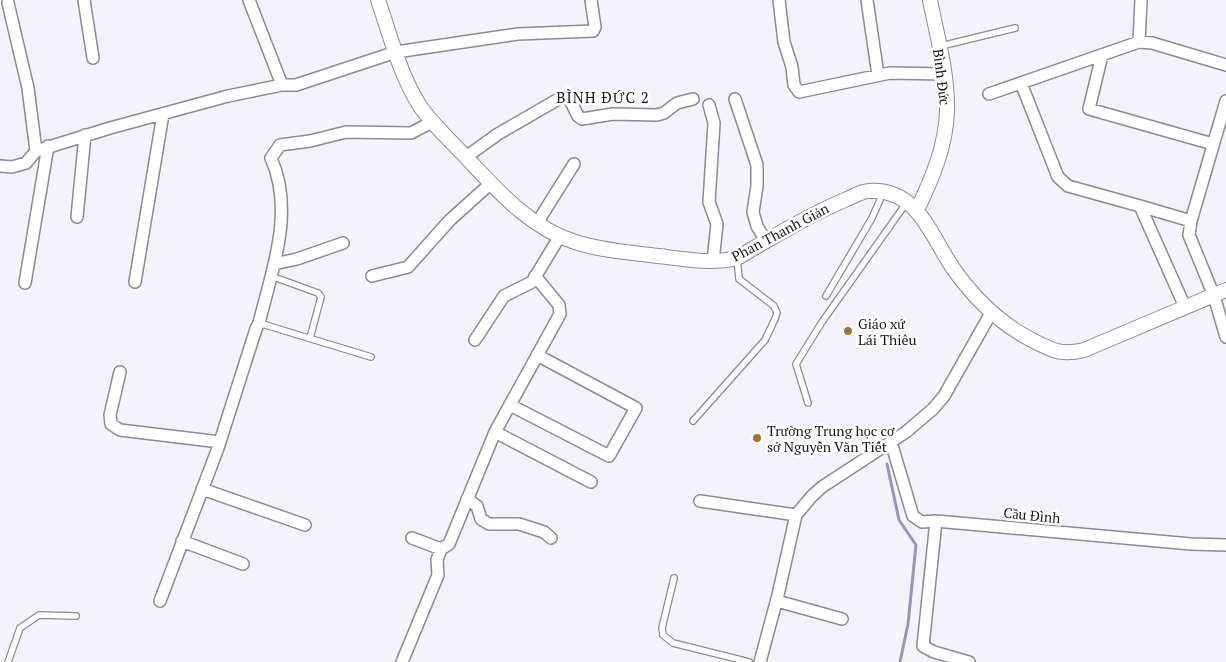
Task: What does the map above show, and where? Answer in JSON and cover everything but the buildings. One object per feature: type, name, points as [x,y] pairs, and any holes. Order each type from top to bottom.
[{"type":"street","points":[[84,0],[93,58]]},
{"type":"street","points":[[249,0],[282,84]]},
{"type":"street","name":"Phan Thanh Giản","points":[[378,0],[402,70],[417,102],[439,131],[503,197],[537,223],[575,242],[626,252],[721,262],[737,258],[827,207],[866,191],[884,191]]},
{"type":"street","points":[[0,166],[26,163],[36,151],[85,135],[228,96],[282,84],[296,85],[396,52],[518,34],[593,32],[595,26],[591,0]]},
{"type":"street","points":[[780,0],[784,42],[792,67],[794,85],[799,92],[890,73],[944,74]]},
{"type":"street","points":[[867,0],[878,75]]},
{"type":"street","name":"Bình Đức","points":[[912,206],[931,181],[941,149],[947,111],[944,74],[930,0]]},
{"type":"street","points":[[1139,42],[1141,0]]},
{"type":"street","points":[[7,2],[28,88],[36,151]]},
{"type":"street","points":[[989,94],[1139,42],[1152,43],[1226,65]]},
{"type":"street","points":[[1102,55],[1089,110],[1213,144]]},
{"type":"street","points":[[1021,83],[1058,177],[1068,186],[1190,221]]},
{"type":"street","points":[[466,157],[498,134],[562,97],[569,98],[578,116],[582,119],[627,113],[657,115],[664,113],[677,103],[693,99]]},
{"type":"street","points":[[735,99],[757,165],[757,186],[753,212],[766,241]]},
{"type":"street","points":[[1226,101],[1190,221],[1189,236],[1220,293],[1226,337]]},
{"type":"street","points":[[709,105],[714,123],[709,202],[717,224],[713,261]]},
{"type":"street","points":[[135,282],[163,114]]},
{"type":"street","points":[[160,601],[220,442],[256,329],[260,323],[280,242],[282,217],[280,186],[271,158],[280,145],[310,141],[346,132],[411,133],[432,122]]},
{"type":"street","points":[[77,217],[85,135]]},
{"type":"street","points":[[25,283],[48,146]]},
{"type":"street","points":[[537,223],[574,164]]},
{"type":"street","points":[[372,276],[408,267],[450,220],[490,184]]},
{"type":"street","points":[[884,191],[912,206],[955,271],[991,313],[1015,331],[1055,351],[1070,353],[1084,350],[1220,293]]},
{"type":"street","points":[[1140,206],[1186,307]]},
{"type":"street","points":[[475,340],[504,296],[532,282],[560,236]]},
{"type":"street","points":[[274,264],[297,259],[343,243]]},
{"type":"street","points":[[402,662],[438,575],[437,560],[441,549],[448,544],[495,432],[560,314],[559,305],[535,276]]},
{"type":"street","points":[[760,662],[777,601],[796,515],[806,502],[822,487],[891,442],[933,410],[944,396],[991,313]]},
{"type":"street","points":[[510,405],[609,456],[636,408],[537,356]]},
{"type":"street","points":[[120,372],[110,415],[111,424],[120,430],[220,442]]},
{"type":"street","points":[[495,432],[591,482]]},
{"type":"street","name":"Cầu Đình","points":[[891,442],[913,516],[922,522],[936,521],[1191,544],[1226,545]]},
{"type":"street","points":[[202,489],[305,524]]},
{"type":"street","points":[[467,499],[477,506],[481,519],[489,524],[519,524],[544,532],[551,538]]},
{"type":"street","points":[[700,501],[796,515]]},
{"type":"street","points":[[936,521],[923,646],[934,652],[969,662]]},
{"type":"street","points":[[412,538],[441,549]]},
{"type":"street","points":[[182,541],[243,564]]},
{"type":"street","points":[[777,601],[842,619]]},
{"type":"lane","points":[[939,46],[1015,28]]},
{"type":"lane","points":[[826,296],[872,218],[884,191]]},
{"type":"lane","points":[[808,403],[796,364],[822,322],[912,206]]},
{"type":"lane","points":[[693,421],[765,340],[776,319],[774,306],[739,278],[737,258]]},
{"type":"lane","points":[[271,276],[318,292],[321,297],[310,338]]},
{"type":"lane","points":[[260,323],[371,357]]},
{"type":"lane","points":[[674,578],[662,628],[663,635],[673,643],[749,662]]},
{"type":"lane","points":[[8,662],[20,628],[39,615],[76,616]]},
{"type":"waterway","points":[[887,464],[899,520],[916,545],[908,624],[900,662]]},
{"type":"place","name":"Giáo xứ Lái Thiêu","points":[[848,331]]},
{"type":"place","name":"Trường Trung học cơ sở Nguyễn Văn Tiết","points":[[757,438]]},
{"type":"district","name":"BÌNH ĐỨC 2","points":[[603,97]]}]
